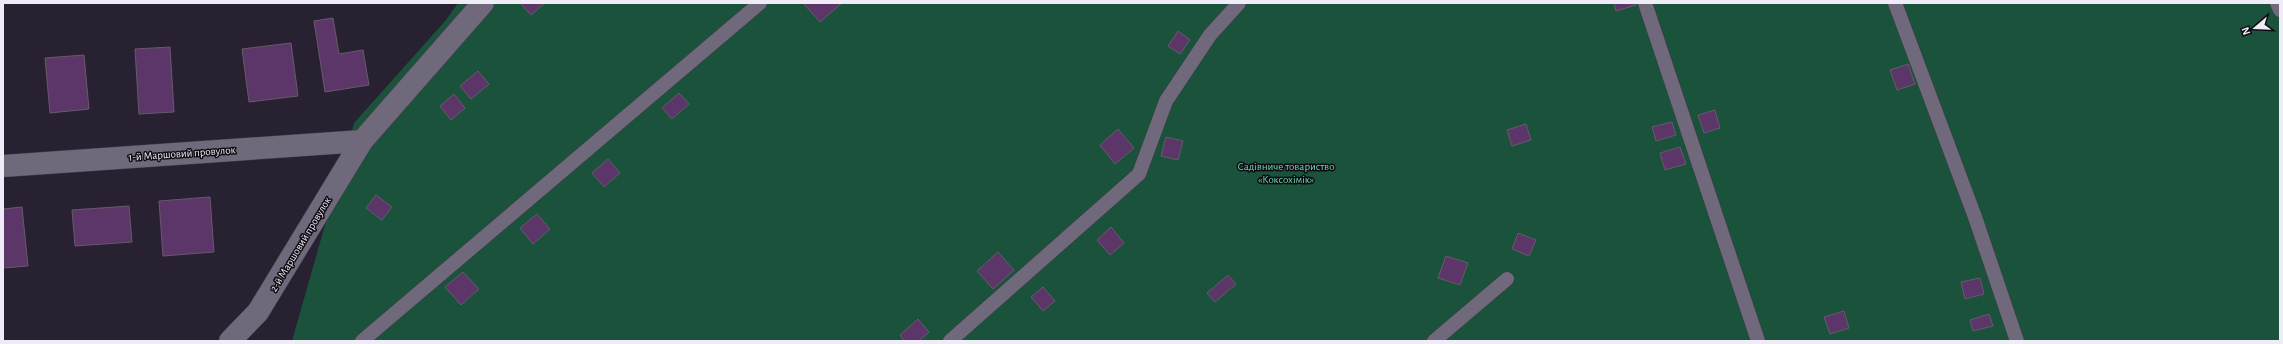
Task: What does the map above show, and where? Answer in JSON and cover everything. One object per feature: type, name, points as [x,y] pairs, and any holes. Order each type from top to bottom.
[{"type":"street","name":"2-й Маршовий провулок","points":[[230,341],[258,312],[362,141],[483,3]]},
{"type":"street","name":"1-й Маршовий провулок","points":[[3,166],[362,141]]},
{"type":"lane","points":[[362,341],[760,3]]},
{"type":"lane","points":[[950,341],[1139,174],[1166,101],[1210,35],[1239,3]]},
{"type":"lane","points":[[1645,3],[1758,341]]},
{"type":"lane","points":[[1895,3],[1975,217],[2017,341]]},
{"type":"lane","points":[[2277,3],[2280,10]]},
{"type":"lane","points":[[1434,341],[1508,279]]},
{"type":"green space","name":"Садівниче товариство «Коксохімік»","points":[[458,3],[2280,3],[2280,341],[292,341],[354,123],[446,20]]},
{"type":"building","points":[[520,3],[545,3],[531,15]]},
{"type":"building","points":[[803,3],[842,3],[820,22]]},
{"type":"building","points":[[1614,3],[1636,3],[1636,5],[1616,11]]},
{"type":"building","points":[[333,18],[339,54],[363,50],[369,85],[325,92],[314,21]]},
{"type":"building","points":[[1178,31],[1190,40],[1180,54],[1168,46]]},
{"type":"building","points":[[291,43],[298,96],[249,102],[242,49]]},
{"type":"building","points":[[170,47],[174,112],[139,114],[135,49]]},
{"type":"building","points":[[84,55],[89,109],[50,113],[45,58]]},
{"type":"building","points":[[1908,64],[1915,84],[1897,90],[1890,70]]},
{"type":"building","points":[[478,71],[489,84],[471,99],[460,86]]},
{"type":"building","points":[[679,93],[689,104],[672,119],[662,108]]},
{"type":"building","points":[[454,94],[465,108],[451,120],[440,106]]},
{"type":"building","points":[[1715,110],[1720,128],[1704,133],[1698,115]]},
{"type":"building","points":[[1672,122],[1676,135],[1656,141],[1652,127]]},
{"type":"building","points":[[1526,124],[1531,140],[1512,146],[1507,130]]},
{"type":"building","points":[[1118,129],[1134,148],[1115,164],[1100,145]]},
{"type":"building","points":[[1166,137],[1183,141],[1178,160],[1161,156]]},
{"type":"building","points":[[1680,147],[1686,164],[1665,170],[1660,153]]},
{"type":"building","points":[[608,159],[620,173],[604,187],[592,173]]},
{"type":"building","points":[[376,195],[392,207],[382,220],[366,208]]},
{"type":"building","points":[[210,197],[214,252],[163,256],[159,201]]},
{"type":"building","points":[[129,206],[132,242],[75,246],[72,210]]},
{"type":"building","points":[[22,207],[28,266],[3,268],[3,209]]},
{"type":"building","points":[[537,214],[550,229],[533,244],[520,228]]},
{"type":"building","points":[[1111,227],[1124,243],[1110,255],[1097,240]]},
{"type":"building","points":[[1518,233],[1536,240],[1529,256],[1512,249]]},
{"type":"building","points":[[998,252],[1014,270],[993,289],[977,271]]},
{"type":"building","points":[[1446,256],[1468,263],[1460,285],[1438,278]]},
{"type":"building","points":[[463,272],[479,289],[461,305],[445,287]]},
{"type":"building","points":[[1228,275],[1236,284],[1215,302],[1207,293]]},
{"type":"building","points":[[1980,278],[1984,294],[1965,299],[1961,282]]},
{"type":"building","points":[[1043,287],[1055,301],[1043,311],[1031,297]]},
{"type":"building","points":[[1844,311],[1849,328],[1830,334],[1824,317]]},
{"type":"building","points":[[1989,314],[1993,326],[1973,331],[1970,320]]},
{"type":"building","points":[[918,319],[929,332],[919,341],[904,341],[900,335]]}]
